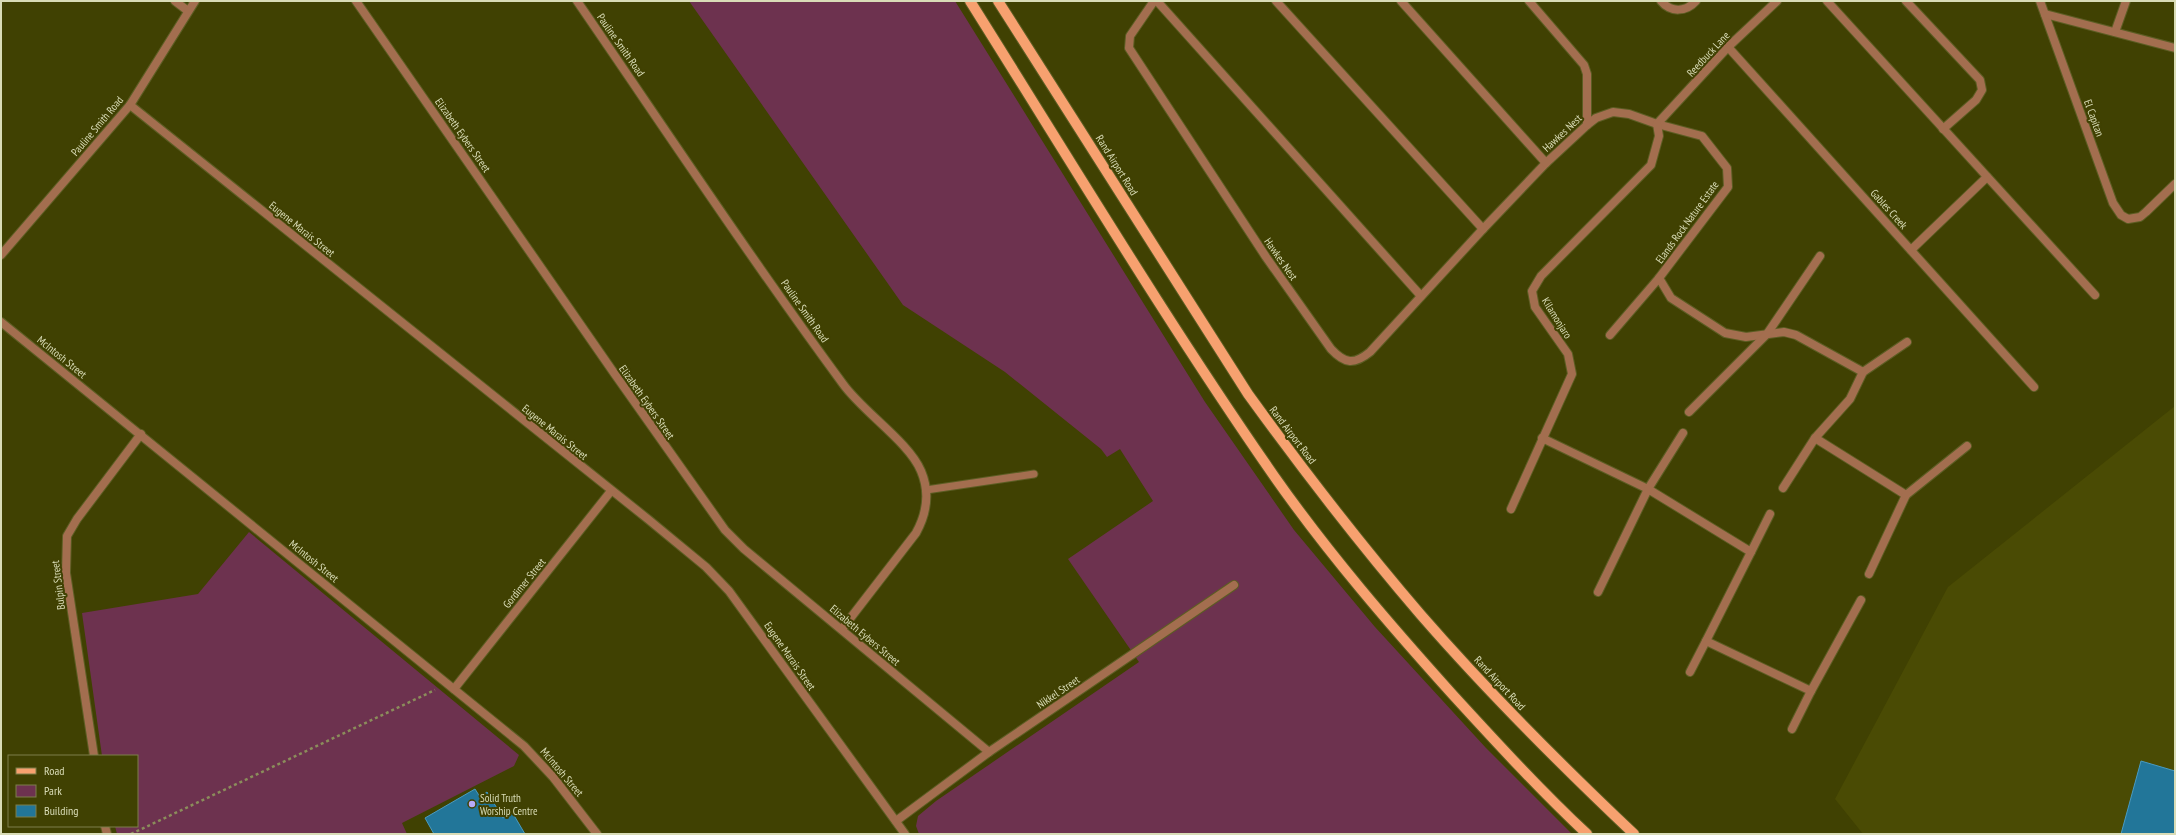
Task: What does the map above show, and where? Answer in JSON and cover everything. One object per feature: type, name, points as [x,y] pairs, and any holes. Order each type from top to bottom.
[{"type":"main road","points":[[970,1],[1187,347],[1280,484],[1328,549],[1413,651],[1548,798],[1587,834]]},
{"type":"main road","name":"Rand Airport Road","points":[[998,1],[1248,394],[1289,451],[1356,538],[1422,616],[1514,717],[1634,834]]},
{"type":"street","points":[[175,1],[188,11]]},
{"type":"street","name":"Pauline Smith Road","points":[[1,255],[130,105],[195,1]]},
{"type":"street","name":"Elizabeth Eybers Street","points":[[356,1],[712,514],[744,549],[989,752]]},
{"type":"street","name":"Pauline Smith Road","points":[[577,1],[843,385],[911,455],[921,470],[926,490],[926,508],[923,520],[916,533],[842,629]]},
{"type":"street","points":[[1155,1],[1421,296]]},
{"type":"street","name":"Hawkes Nest","points":[[1155,1],[1130,36],[1129,48],[1266,257],[1331,349],[1340,359],[1352,362],[1362,358],[1546,163],[1587,125],[1596,118],[1613,112],[1629,114],[1658,124]]},
{"type":"street","points":[[1276,1],[1483,229]]},
{"type":"street","points":[[1401,1],[1546,163]]},
{"type":"street","points":[[1529,1],[1584,65],[1587,74],[1587,125]]},
{"type":"street","points":[[1661,1],[1664,5],[1681,10],[1691,6],[1696,1]]},
{"type":"street","name":"Reedbuck Lane","points":[[1658,124],[1728,46],[1777,1]]},
{"type":"street","points":[[1827,1],[1942,129],[2095,295]]},
{"type":"street","points":[[1906,1],[1980,80],[1982,90],[1976,100],[1942,129]]},
{"type":"street","name":"El Capitan","points":[[2040,1],[2113,203],[2121,215],[2128,219],[2140,217],[2175,184]]},
{"type":"street","points":[[2115,32],[2126,1]]},
{"type":"street","points":[[2045,14],[2175,48]]},
{"type":"street","name":"Gables Creek","points":[[1728,46],[2034,387]]},
{"type":"street","name":"Eugene Marais Street","points":[[130,105],[706,567],[729,590],[905,834]]},
{"type":"street","name":"Elands Rock Nature Estate","points":[[1610,335],[1660,278],[1728,187],[1727,168],[1702,136],[1658,124]]},
{"type":"street","name":"Kilamonjaro","points":[[1511,509],[1572,374],[1568,354],[1535,307],[1532,291],[1541,276],[1651,165],[1659,136],[1658,124]]},
{"type":"street","points":[[1911,250],[1987,177]]},
{"type":"street","points":[[1689,412],[1767,334],[1820,256]]},
{"type":"street","name":"Elands Rock Nature Estate","points":[[1660,278],[1671,298],[1725,333],[1746,336],[1784,332],[1796,335],[1863,372]]},
{"type":"street","name":"McIntosh Street","points":[[1,322],[524,746],[544,766],[597,834]]},
{"type":"street","points":[[1783,488],[1815,438],[1850,399],[1863,372],[1907,342]]},
{"type":"street","points":[[1598,592],[1648,489],[1683,433]]},
{"type":"street","name":"Bulpin Street","points":[[94,755],[66,573],[67,536],[76,519],[141,434]]},
{"type":"street","points":[[1542,438],[1648,489],[1751,552]]},
{"type":"street","points":[[1815,438],[1906,495]]},
{"type":"street","points":[[1869,574],[1906,495],[1967,446]]},
{"type":"street","name":"Gordimer Street","points":[[451,686],[611,491]]},
{"type":"street","points":[[1690,672],[1770,514]]},
{"type":"street","name":"Nikkel Street","points":[[896,821],[989,752],[1234,585]]},
{"type":"street","points":[[1792,729],[1861,600]]},
{"type":"street","points":[[1706,640],[1811,691]]},
{"type":"lane","points":[[926,490],[1034,474]]},
{"type":"path","points":[[131,834],[451,686]]},
{"type":"shaded area","points":[[2175,406],[2175,834],[1863,834],[1835,799],[1948,587]]},
{"type":"green space","points":[[689,1],[955,1],[1205,402],[1294,530],[1375,627],[1486,748],[1572,834],[919,834],[916,826],[918,816],[936,801],[1139,662],[1068,559],[1153,501],[1120,449],[1107,457],[1101,449],[1005,372],[903,305]]},
{"type":"green space","points":[[249,532],[519,755],[514,766],[402,823],[407,834],[117,834],[115,827],[138,827],[138,755],[102,755],[82,613],[198,594]]},
{"type":"building","points":[[2141,761],[2175,771],[2175,834],[2121,834]]},
{"type":"building","name":"Solid Truth Worship Centre","points":[[475,789],[480,797],[487,792],[503,818],[512,812],[525,834],[434,834],[425,818]]},
{"type":"place","name":"Solid Truth Worship Centre","points":[[472,804]]}]
